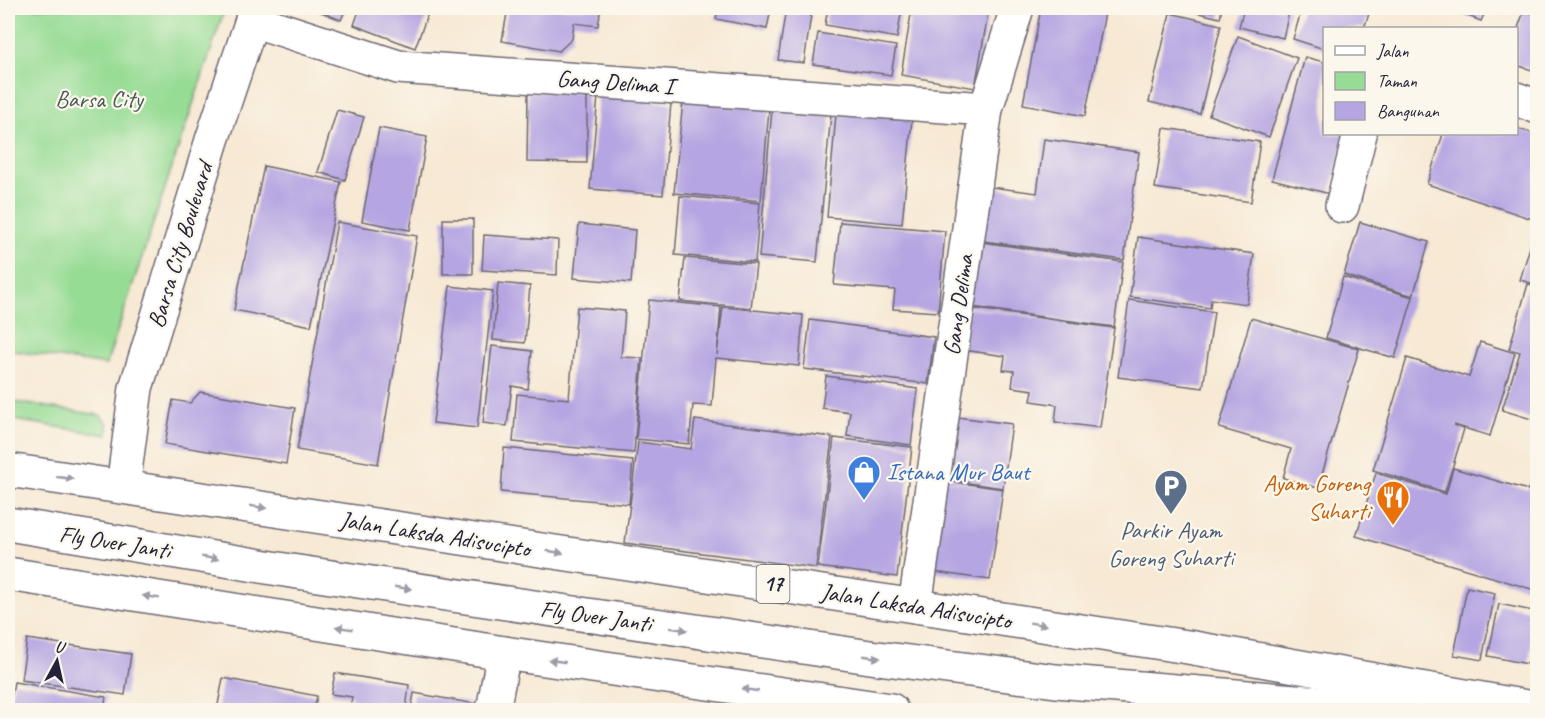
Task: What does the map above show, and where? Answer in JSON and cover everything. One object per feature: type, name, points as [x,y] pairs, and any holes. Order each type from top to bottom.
[{"type":"main road","name":"Gang Delima","points":[[915,606],[986,109],[1017,8]]},
{"type":"main road","name":"Gang Delima I","points":[[254,14],[398,67],[986,109]]},
{"type":"main road","name":"Barsa City Boulevard","points":[[123,487],[136,388],[212,140],[254,14]]},
{"type":"main road","points":[[1518,100],[1538,107]]},
{"type":"main road","points":[[1342,206],[1360,135]]},
{"type":"main road","name":"Jalan Laksda Adisucipto","points":[[8,470],[1188,647],[1538,709]]},
{"type":"main road","name":"Fly Over Janti","points":[[8,524],[291,571],[858,656],[1056,681],[1405,711]]},
{"type":"main road","points":[[8,574],[504,653],[891,711]]},
{"type":"main road","points":[[493,711],[504,653]]},
{"type":"green space","name":"Barsa City","points":[[8,8],[225,8],[106,365],[8,350]]},
{"type":"green space","points":[[8,401],[100,415],[108,424],[108,435],[8,419]]},
{"type":"building","points":[[311,8],[346,8],[341,20]]},
{"type":"building","points":[[360,8],[430,8],[415,48],[354,25]]},
{"type":"building","points":[[508,8],[601,8],[598,26],[574,23],[572,39],[559,51],[502,41]]},
{"type":"building","points":[[718,8],[771,8],[767,29],[716,19]]},
{"type":"building","points":[[786,8],[812,8],[804,63],[778,60]]},
{"type":"building","points":[[828,8],[902,8],[897,38],[825,25]]},
{"type":"building","points":[[912,8],[989,8],[975,88],[901,75]]},
{"type":"building","points":[[1041,8],[1106,8],[1085,116],[1023,104]]},
{"type":"building","points":[[1178,8],[1222,8],[1220,18]]},
{"type":"building","points":[[1244,8],[1290,8],[1283,38],[1239,27]]},
{"type":"building","points":[[1302,8],[1371,8],[1364,27],[1323,27],[1323,49],[1293,39]]},
{"type":"building","points":[[1447,8],[1487,8],[1481,21]]},
{"type":"building","points":[[1524,11],[1538,15],[1538,72],[1518,66],[1518,28]]},
{"type":"building","points":[[1170,13],[1221,25],[1200,114],[1149,102]]},
{"type":"building","points":[[818,33],[896,46],[891,75],[813,64]]},
{"type":"building","points":[[1238,36],[1297,58],[1269,137],[1209,115]]},
{"type":"building","points":[[1305,57],[1323,62],[1323,135],[1346,135],[1330,194],[1272,179]]},
{"type":"building","points":[[684,90],[770,98],[761,201],[674,193]]},
{"type":"building","points":[[528,92],[587,92],[587,163],[527,162]]},
{"type":"building","points":[[598,96],[671,103],[663,195],[590,189]]},
{"type":"building","points":[[773,98],[832,103],[817,262],[759,257]]},
{"type":"building","points":[[837,103],[913,109],[902,224],[827,217]]},
{"type":"building","points":[[337,110],[364,117],[345,180],[318,172]]},
{"type":"building","points":[[379,128],[427,137],[410,230],[362,221]]},
{"type":"building","points":[[1164,128],[1260,142],[1251,202],[1155,188]]},
{"type":"building","points":[[1518,129],[1538,135],[1538,221],[1427,184],[1443,135],[1518,135]]},
{"type":"building","points":[[1044,139],[1139,152],[1124,260],[976,240],[984,186],[1037,193]]},
{"type":"building","points":[[264,166],[341,182],[311,326],[234,310]]},
{"type":"building","points":[[680,196],[760,203],[755,262],[675,255]]},
{"type":"building","points":[[443,219],[473,219],[473,274],[443,274]]},
{"type":"building","points":[[337,222],[417,236],[378,464],[297,450]]},
{"type":"building","points":[[840,222],[945,231],[938,312],[893,309],[895,290],[834,285]]},
{"type":"building","points":[[1360,222],[1429,242],[1413,296],[1344,275]]},
{"type":"building","points":[[579,224],[635,230],[631,283],[574,278]]},
{"type":"building","points":[[1538,224],[1538,285],[1520,280]]},
{"type":"building","points":[[484,235],[558,240],[557,275],[482,270]]},
{"type":"building","points":[[1138,237],[1254,254],[1247,304],[1211,299],[1210,308],[1130,297]]},
{"type":"building","points":[[974,241],[1123,262],[1114,327],[965,306]]},
{"type":"building","points":[[685,258],[756,264],[751,308],[680,301]]},
{"type":"building","points":[[1343,277],[1413,297],[1395,358],[1326,338]]},
{"type":"building","points":[[498,283],[530,286],[525,343],[493,340]]},
{"type":"building","points":[[1528,284],[1538,287],[1538,421],[1502,410],[1520,352],[1509,349]]},
{"type":"building","points":[[450,286],[493,291],[477,428],[433,423]]},
{"type":"building","points":[[649,300],[721,307],[717,355],[723,307],[803,315],[799,366],[716,358],[712,406],[693,405],[689,444],[636,439]]},
{"type":"building","points":[[1129,300],[1214,312],[1203,388],[1118,377]]},
{"type":"building","points":[[577,307],[625,311],[621,357],[642,358],[634,453],[513,442],[517,394],[569,399]]},
{"type":"building","points":[[969,308],[1114,328],[1100,428],[1055,422],[1057,405],[1031,401],[1033,390],[1012,387],[1014,371],[1003,370],[1005,356],[963,350]]},
{"type":"building","points":[[1251,318],[1359,349],[1318,488],[1283,478],[1291,449],[1219,428]]},
{"type":"building","points":[[810,320],[934,337],[928,384],[804,369]]},
{"type":"building","points":[[1480,342],[1515,353],[1490,436],[1454,425],[1464,429],[1445,492],[1373,470],[1407,358],[1469,377]]},
{"type":"building","points":[[492,346],[532,351],[528,389],[512,386],[507,426],[483,423]]},
{"type":"building","points":[[826,376],[918,389],[911,445],[847,436],[850,412],[822,408]]},
{"type":"building","points":[[200,392],[295,408],[286,464],[165,444],[173,400],[190,403]]},
{"type":"building","points":[[949,416],[1012,424],[1003,488],[940,479]]},
{"type":"building","points":[[695,420],[832,437],[816,568],[625,543],[638,442],[691,449]]},
{"type":"building","points":[[834,438],[912,447],[897,577],[818,567]]},
{"type":"building","points":[[504,448],[633,461],[629,504],[501,492]]},
{"type":"building","points":[[1536,466],[1538,466],[1538,591],[1356,536],[1376,473],[1446,494],[1453,468],[1528,490]]},
{"type":"building","points":[[941,480],[1003,489],[990,580],[928,571]]},
{"type":"building","points":[[1467,587],[1495,593],[1482,660],[1454,655]]},
{"type":"building","points":[[1499,604],[1538,612],[1528,664],[1488,656]]},
{"type":"building","points":[[27,639],[131,654],[125,695],[21,680]]},
{"type":"building","points":[[335,673],[409,685],[406,710],[350,710],[352,697],[331,694]]},
{"type":"building","points":[[223,678],[317,696],[314,710],[217,710]]},
{"type":"building","points":[[14,682],[106,697],[104,710],[9,710]]},
{"type":"building","points":[[414,693],[476,704],[474,710],[411,710]]},
{"type":"place","name":"Istana Mur Baut","points":[[864,501]]},
{"type":"place","name":"Parkir Ayam Goreng Suharti","points":[[1171,515]]},
{"type":"place","name":"Ayam Goreng Suharti","points":[[1393,526]]}]
